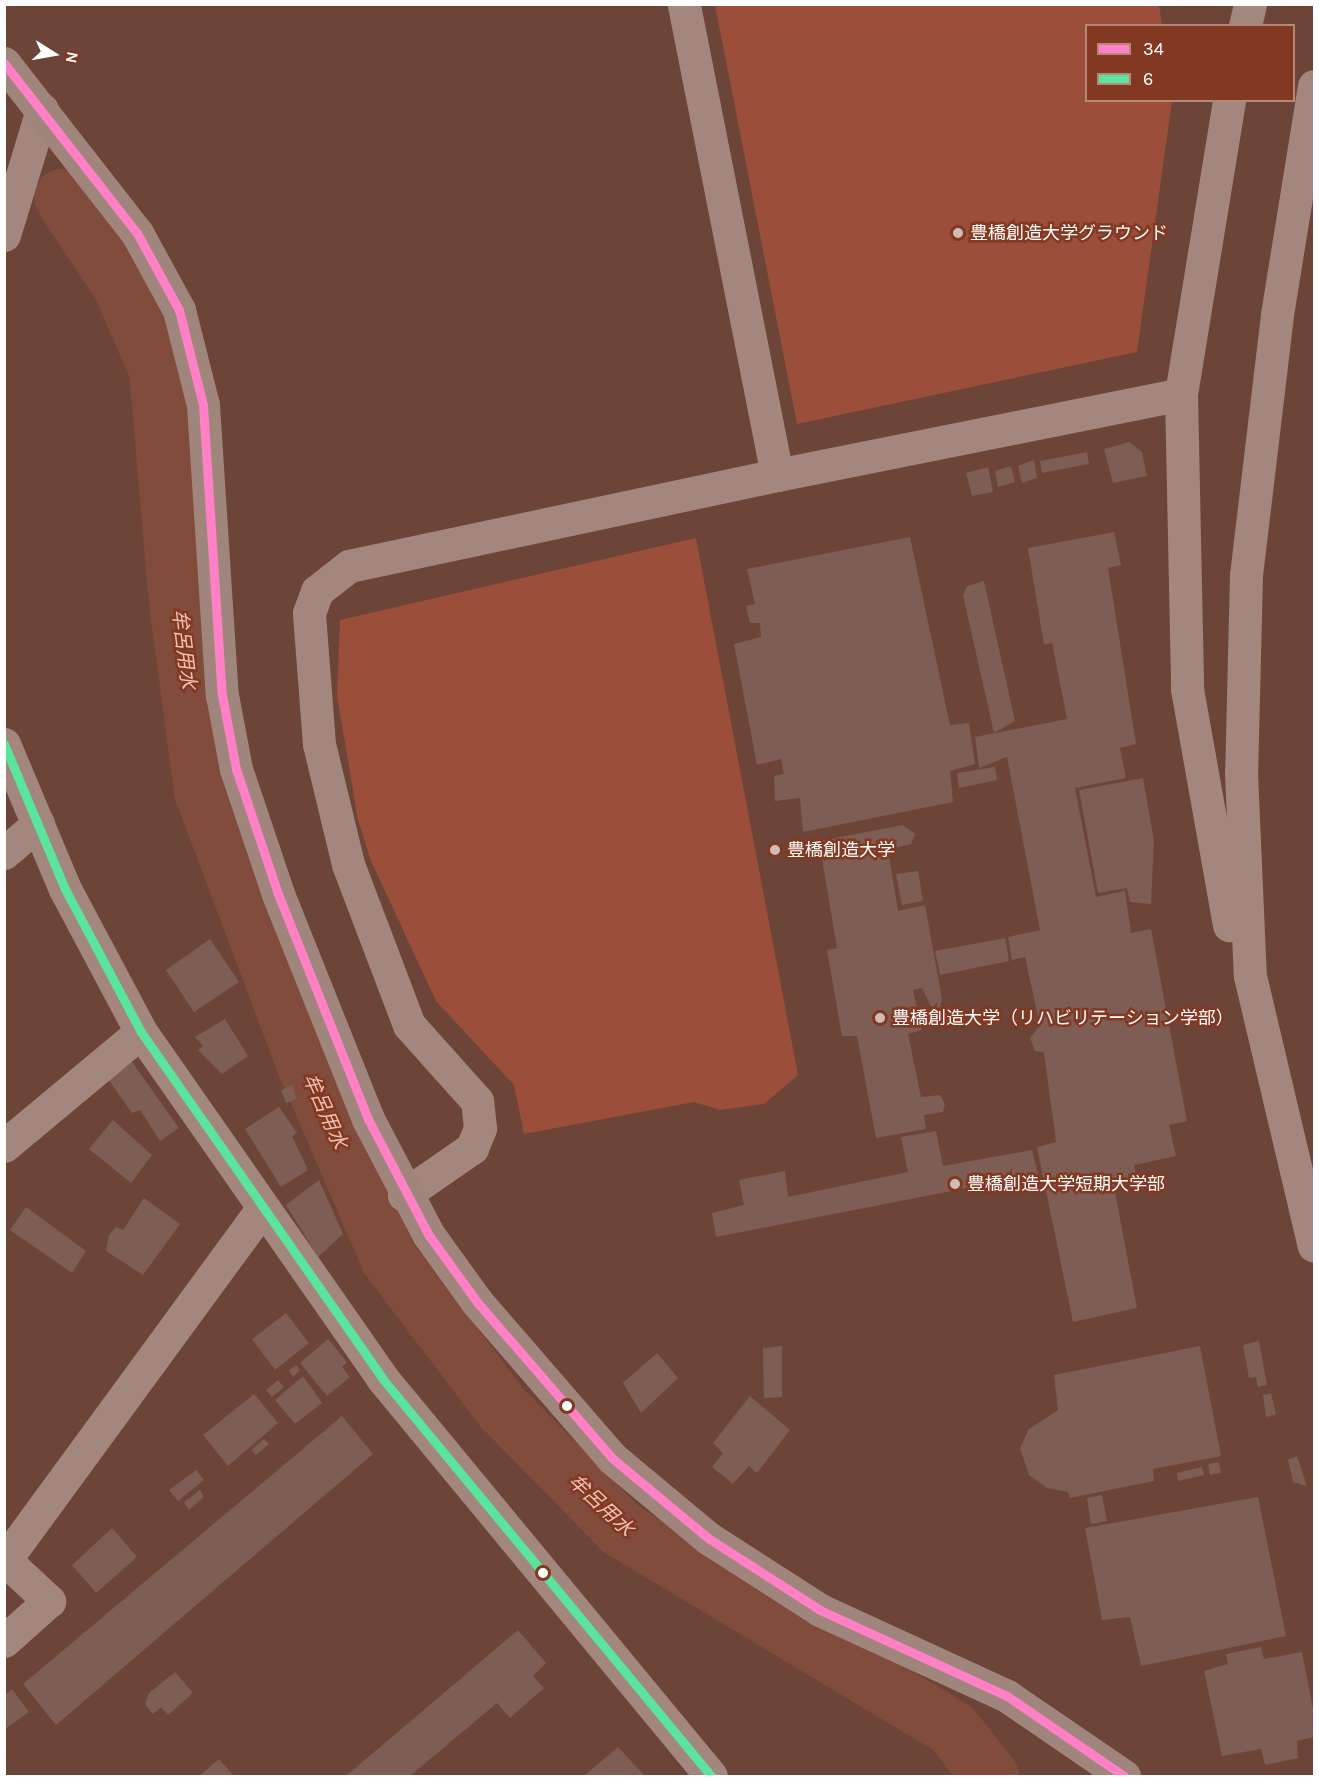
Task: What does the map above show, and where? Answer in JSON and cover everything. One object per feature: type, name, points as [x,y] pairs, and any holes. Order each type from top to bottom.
[{"type":"main road","points":[[4,63],[137,233],[178,310],[204,417],[222,695],[236,769],[283,905],[404,1195],[477,1302],[612,1458],[652,1493],[787,1590],[1007,1696],[1124,1776]]},
{"type":"street","points":[[684,4],[777,475]]},
{"type":"street","points":[[1245,24],[1250,4]]},
{"type":"street","points":[[1314,86],[1276,315],[1246,575],[1241,773],[1246,951],[1314,1246]]},
{"type":"street","points":[[1229,102],[1180,394],[1187,689],[1231,932],[1246,951]]},
{"type":"street","points":[[4,236],[42,110]]},
{"type":"street","points":[[404,1195],[472,1148],[480,1128],[477,1101],[409,1025],[348,864],[319,744],[309,670],[309,613],[317,591],[349,566],[777,475],[1180,394]]},
{"type":"street","points":[[4,744],[65,889],[141,1032],[382,1378],[711,1776]]},
{"type":"street","points":[[4,853],[38,824]]},
{"type":"street","points":[[4,1146],[141,1032]]},
{"type":"street","points":[[4,1641],[49,1601],[5,1560],[263,1208]]},
{"type":"shaded area","name":"豊橋創造大学グラウンド","points":[[715,5],[1159,5],[1162,24],[1085,24],[1085,102],[1172,102],[1137,352],[797,424]]},
{"type":"shaded area","points":[[696,538],[798,1075],[764,1104],[720,1110],[694,1102],[524,1134],[514,1085],[436,1001],[371,861],[358,820],[337,696],[340,620]]},
{"type":"building","points":[[1129,442],[1142,452],[1147,476],[1113,483],[1104,449]]},
{"type":"building","points":[[1087,452],[1089,464],[1042,473],[1040,461]]},
{"type":"building","points":[[1034,460],[1037,478],[1022,483],[1018,466]]},
{"type":"building","points":[[1011,466],[1015,482],[998,487],[995,471]]},
{"type":"building","points":[[988,467],[993,492],[972,496],[966,473]]},
{"type":"building","points":[[1114,532],[1121,565],[1108,568],[1136,744],[1120,748],[1126,778],[1075,788],[1096,897],[1125,891],[1131,933],[1151,929],[1187,1121],[1169,1125],[1176,1156],[1134,1165],[1137,1182],[1114,1187],[1137,1308],[1073,1322],[1037,1147],[1056,1142],[1044,1052],[1035,1051],[1030,1038],[1040,1025],[1025,957],[1012,960],[1008,937],[1040,930],[1007,757],[979,768],[975,737],[1067,719],[1052,643],[1044,645],[1028,548]]},
{"type":"building","points":[[910,537],[950,725],[969,723],[975,764],[950,771],[953,802],[803,832],[800,798],[775,801],[774,776],[784,774],[781,759],[757,765],[734,644],[761,637],[760,623],[750,623],[746,606],[755,604],[747,569]]},
{"type":"building","points":[[984,581],[1015,721],[994,733],[963,595],[967,586]]},
{"type":"building","points":[[995,767],[997,780],[959,788],[957,773]]},
{"type":"building","points":[[1143,778],[1154,841],[1151,904],[1130,902],[1127,888],[1098,893],[1079,790]]},
{"type":"building","points":[[903,825],[915,834],[911,844],[888,850],[898,911],[925,905],[942,999],[940,1007],[932,1009],[922,988],[913,990],[922,1030],[908,1034],[921,1097],[940,1095],[945,1104],[943,1112],[924,1115],[926,1129],[876,1138],[857,1036],[842,1036],[827,950],[837,948],[819,841]]},
{"type":"building","points":[[918,871],[923,901],[902,905],[896,874]]},
{"type":"building","points":[[1005,938],[1009,961],[940,975],[935,951]]},
{"type":"building","points":[[210,939],[239,982],[194,1012],[166,970]]},
{"type":"building","points":[[225,1019],[248,1056],[222,1074],[198,1050],[203,1046],[195,1037]]},
{"type":"building","points":[[132,1062],[179,1128],[160,1141],[140,1110],[132,1113],[108,1079]]},
{"type":"building","points":[[292,1085],[297,1099],[286,1103],[281,1090]]},
{"type":"building","points":[[279,1107],[297,1133],[292,1136],[308,1170],[281,1187],[245,1129]]},
{"type":"building","points":[[113,1120],[152,1155],[131,1183],[89,1149]]},
{"type":"building","points":[[936,1131],[943,1166],[1032,1150],[1038,1174],[716,1237],[712,1213],[744,1205],[739,1180],[785,1171],[788,1197],[908,1172],[901,1137]]},
{"type":"building","points":[[319,1180],[343,1234],[318,1257],[286,1205]]},
{"type":"building","points":[[144,1198],[180,1224],[143,1275],[106,1251],[109,1235],[116,1227],[123,1230]]},
{"type":"building","points":[[26,1207],[86,1251],[72,1273],[10,1230]]},
{"type":"building","points":[[286,1313],[309,1343],[275,1370],[252,1339]]},
{"type":"building","points":[[328,1339],[347,1362],[342,1367],[350,1377],[327,1396],[300,1363]]},
{"type":"building","points":[[1259,1341],[1267,1385],[1258,1387],[1256,1377],[1249,1378],[1243,1345]]},
{"type":"building","points":[[782,1346],[782,1397],[764,1398],[763,1348]]},
{"type":"building","points":[[1200,1346],[1221,1456],[1153,1469],[1154,1481],[1070,1498],[1068,1492],[1047,1488],[1029,1475],[1020,1448],[1029,1429],[1058,1410],[1054,1375]]},
{"type":"building","points":[[657,1353],[678,1378],[641,1413],[623,1383]]},
{"type":"building","points":[[296,1365],[300,1370],[293,1377],[289,1370]]},
{"type":"building","points":[[303,1376],[322,1403],[295,1424],[275,1400]]},
{"type":"building","points":[[278,1380],[284,1387],[272,1397],[266,1390]]},
{"type":"building","points":[[1271,1393],[1276,1414],[1266,1417],[1263,1395]]},
{"type":"building","points":[[254,1394],[278,1423],[228,1466],[203,1435]]},
{"type":"building","points":[[750,1396],[790,1430],[757,1473],[749,1466],[733,1484],[712,1467],[723,1453],[713,1443]]},
{"type":"building","points":[[342,1416],[373,1454],[56,1725],[23,1684]]},
{"type":"building","points":[[264,1439],[269,1444],[256,1455],[251,1450]]},
{"type":"building","points":[[1297,1456],[1307,1486],[1293,1482],[1288,1460]]},
{"type":"building","points":[[1219,1462],[1221,1473],[1210,1475],[1208,1464]]},
{"type":"building","points":[[1202,1467],[1204,1475],[1178,1481],[1177,1473]]},
{"type":"building","points":[[196,1470],[204,1480],[178,1501],[169,1490]]},
{"type":"building","points":[[200,1490],[204,1497],[189,1510],[184,1502]]},
{"type":"building","points":[[1102,1495],[1107,1521],[1091,1524],[1087,1498]]},
{"type":"building","points":[[1258,1497],[1286,1636],[1141,1666],[1130,1617],[1102,1620],[1085,1528]]},
{"type":"building","points":[[112,1528],[137,1557],[96,1593],[72,1565]]},
{"type":"building","points":[[518,1630],[546,1663],[533,1676],[544,1688],[510,1718],[497,1703],[410,1776],[346,1776]]},
{"type":"building","points":[[1261,1647],[1264,1659],[1302,1652],[1314,1714],[1314,1737],[1297,1741],[1298,1758],[1265,1765],[1261,1749],[1222,1756],[1204,1671],[1228,1664],[1226,1654]]},
{"type":"building","points":[[175,1672],[193,1693],[168,1715],[161,1707],[153,1714],[145,1704],[149,1693]]},
{"type":"building","points":[[12,1689],[29,1712],[4,1730],[4,1695]]},
{"type":"building","points":[[618,1747],[645,1776],[584,1776]]},
{"type":"building","points":[[219,1759],[234,1776],[199,1776]]},
{"type":"waterway","name":"牟呂用水","points":[[62,197],[120,284],[157,370],[177,603],[202,791],[305,1065],[389,1259],[503,1409],[621,1529],[952,1728],[990,1776]]},
{"type":"transit line","name":"34","points":[[4,63],[137,233],[179,310],[203,405],[222,695],[236,769],[278,894],[368,1119],[428,1234],[477,1302],[612,1458],[708,1538],[820,1610],[1007,1696],[1124,1776]]},
{"type":"transit line","name":"6","points":[[4,744],[65,889],[141,1032],[382,1378],[711,1776]]},
{"type":"place","name":"豊橋創造大学グラウンド","points":[[958,233]]},
{"type":"place","name":"豊橋創造大学","points":[[775,850]]},
{"type":"place","name":"豊橋創造大学（リハビリテーション学部）","points":[[880,1018]]},
{"type":"place","name":"豊橋創造大学短期大学部","points":[[955,1184]]}]
